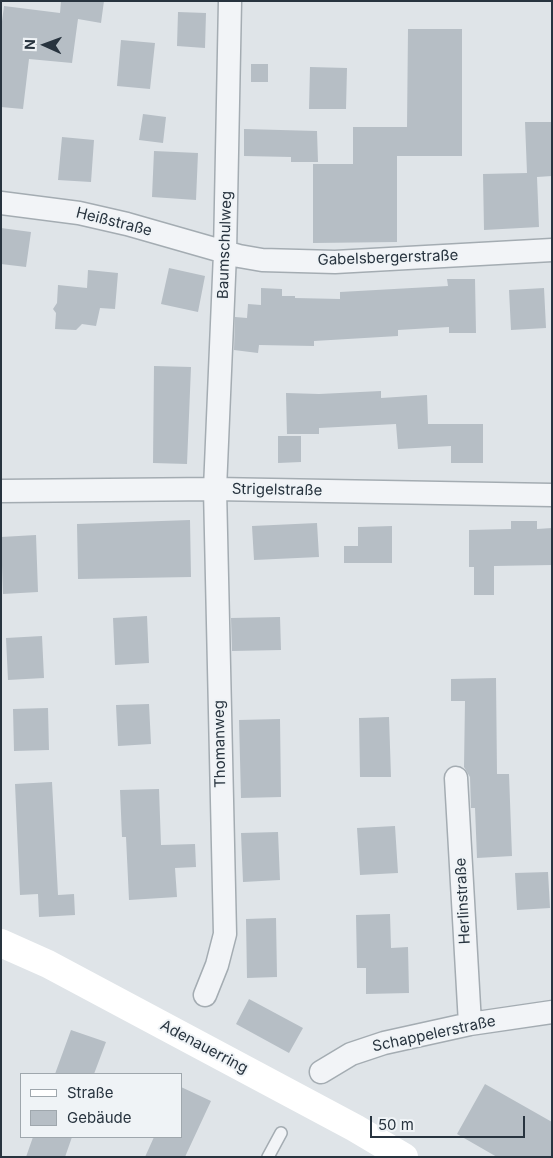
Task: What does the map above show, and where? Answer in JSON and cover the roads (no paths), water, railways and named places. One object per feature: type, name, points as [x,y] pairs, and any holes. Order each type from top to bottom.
[{"type":"main road","name":"Adenauerring","points":[[1,943],[48,964],[355,1128],[404,1157]]},
{"type":"street","name":"Baumschulweg","points":[[215,489],[225,253],[230,1]]},
{"type":"street","name":"Heißstraße","points":[[1,203],[79,213],[127,224],[225,253]]},
{"type":"street","name":"Gabelsbergerstraße","points":[[225,253],[262,260],[335,262],[552,250]]},
{"type":"street","name":"Strigelstraße","points":[[1,491],[215,489],[552,495]]},
{"type":"street","name":"Thomanweg","points":[[205,995],[217,965],[225,934],[215,489]]},
{"type":"street","name":"Herlinstraße","points":[[456,778],[470,1024]]},
{"type":"street","name":"Schappelerstraße","points":[[321,1072],[343,1058],[367,1048],[470,1024],[552,1012]]},
{"type":"lane","points":[[268,1157],[281,1133]]}]
